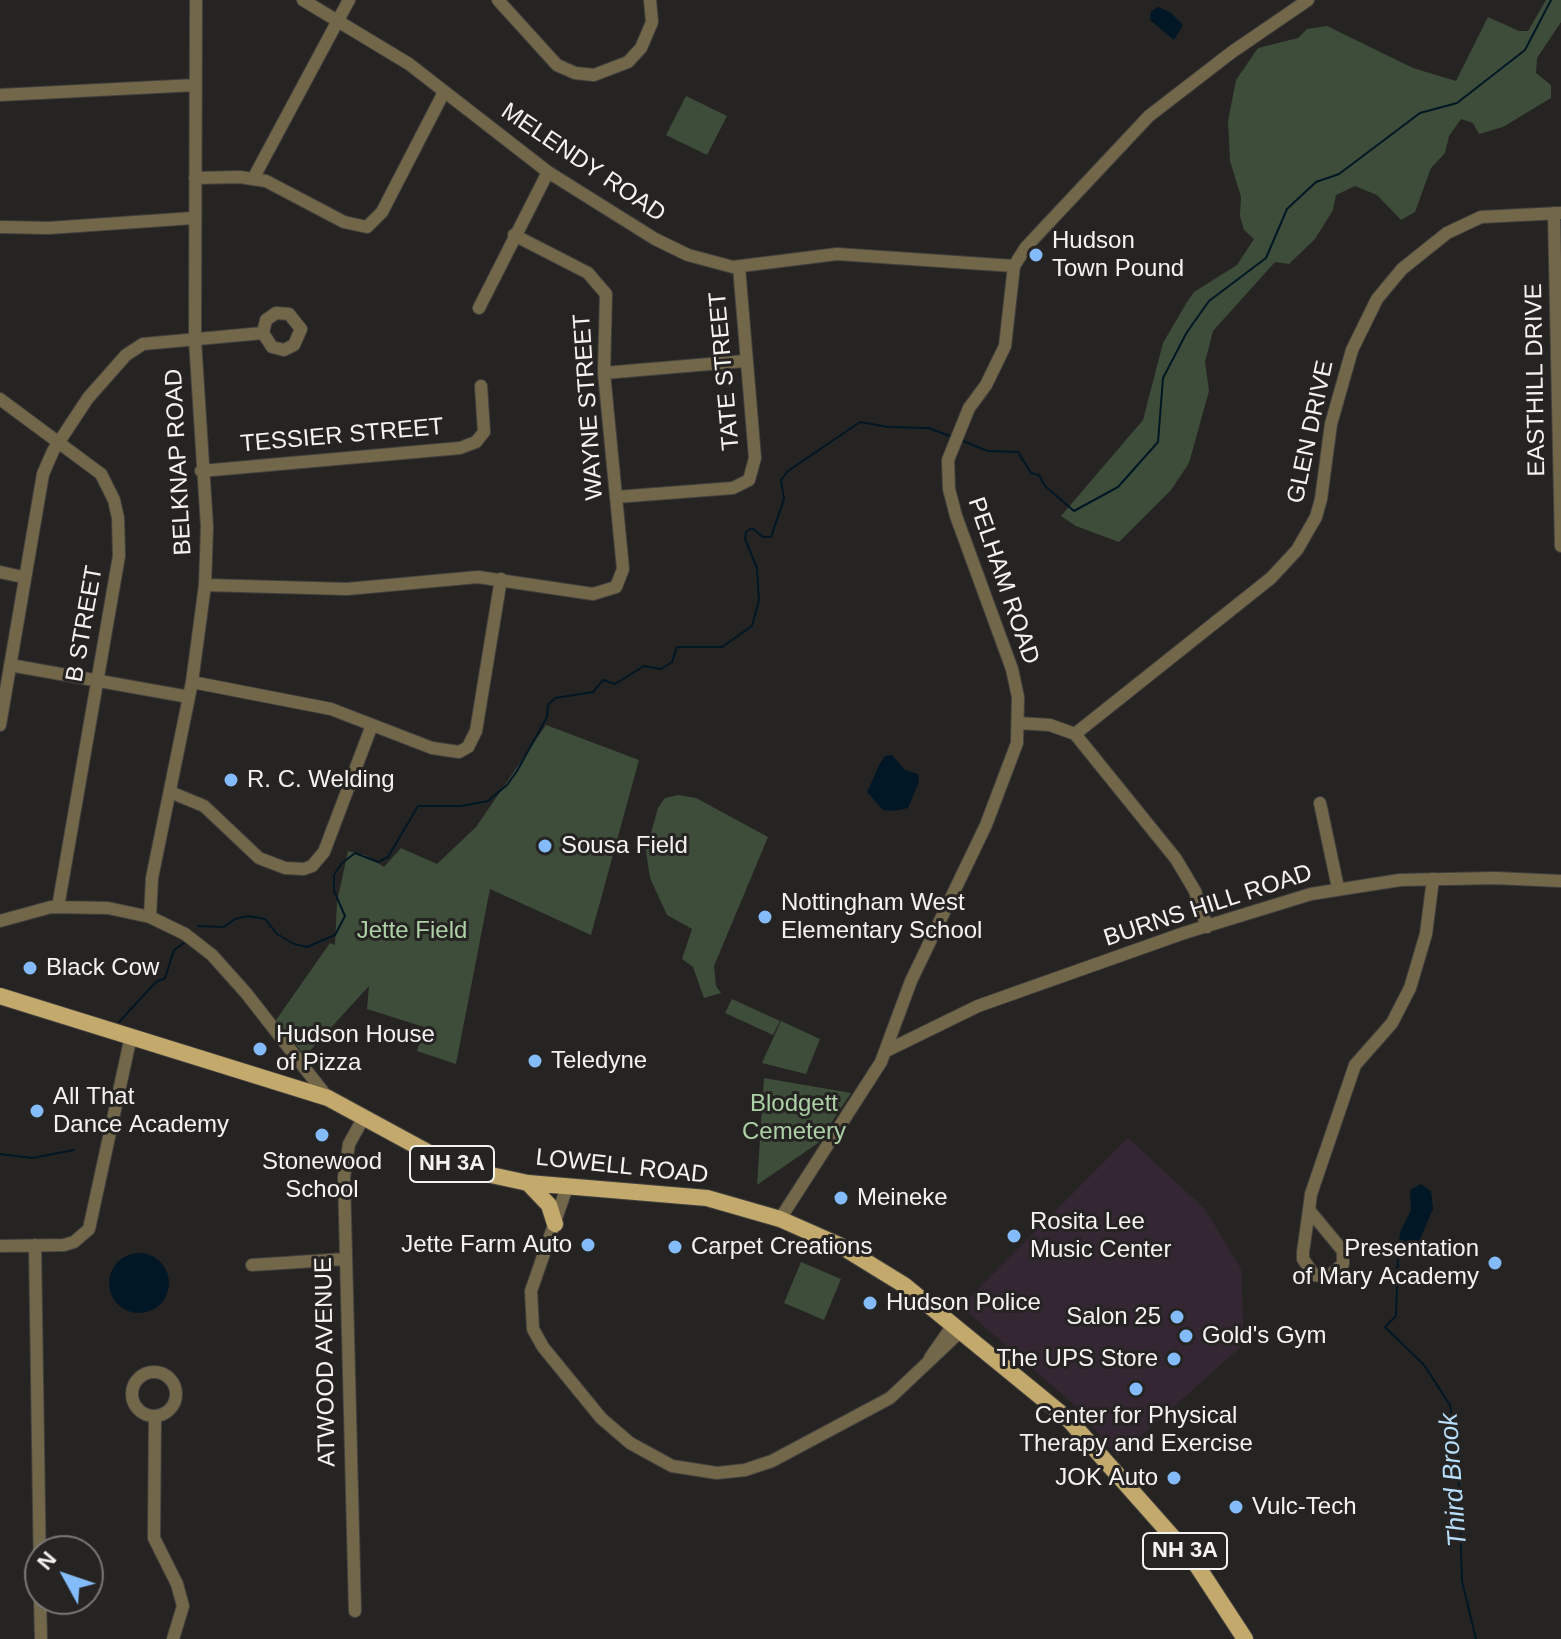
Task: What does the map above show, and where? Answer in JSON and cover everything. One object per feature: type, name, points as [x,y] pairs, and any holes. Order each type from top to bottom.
[{"type":"main road","name":"LOWELL ROAD","points":[[0,996],[328,1098],[444,1161],[499,1178],[567,1187],[692,1196],[780,1219],[872,1264],[957,1328],[1079,1430],[1194,1561],[1245,1639]]},
{"type":"main road","points":[[528,1183],[549,1205],[555,1224]]},
{"type":"street","name":"BELKNAP ROAD","points":[[150,917],[152,878],[192,682],[205,585],[207,527],[201,471],[195,340],[193,218],[196,0]]},
{"type":"street","name":"MELENDY ROAD","points":[[303,0],[409,64],[548,172],[671,248],[706,261],[739,267],[837,254],[1014,266]]},
{"type":"street","points":[[254,177],[349,0]]},
{"type":"street","points":[[498,0],[557,65],[575,73],[594,75],[628,62],[641,48],[652,22],[650,0]]},
{"type":"street","points":[[1014,266],[1026,247],[1149,116],[1232,52],[1308,0]]},
{"type":"street","points":[[0,95],[196,85]]},
{"type":"street","points":[[195,178],[254,177],[293,192],[349,224],[367,227],[382,212],[444,92]]},
{"type":"street","points":[[479,308],[548,172]]},
{"type":"street","name":"EASTHILL DRIVE","points":[[1558,213],[1561,546]]},
{"type":"street","name":"GLEN DRIVE","points":[[1075,734],[1271,578],[1297,550],[1316,517],[1321,499],[1331,424],[1352,350],[1377,299],[1402,269],[1447,233],[1481,217],[1558,213]]},
{"type":"street","points":[[0,227],[77,227],[135,220],[193,218]]},
{"type":"street","name":"WAYNE STREET","points":[[501,579],[601,594],[616,587],[623,569],[604,373],[606,294],[602,286],[580,269],[514,235]]},
{"type":"street","name":"PELHAM ROAD","points":[[780,1219],[886,1051],[911,981],[1006,776],[1017,743],[1018,697],[1008,655],[949,489],[951,448],[958,429],[1005,346],[1014,266]]},
{"type":"street","name":"TATE STREET","points":[[616,497],[733,488],[749,480],[755,458],[739,267]]},
{"type":"street","points":[[0,725],[43,474],[59,441],[88,398],[126,355],[152,342],[263,333]]},
{"type":"street","points":[[604,373],[745,361]]},
{"type":"street","name":"TESSIER STREET","points":[[201,471],[460,448],[476,442],[484,432],[481,386]]},
{"type":"street","name":"B STREET","points":[[0,399],[101,474],[114,500],[118,518],[119,556],[58,907]]},
{"type":"street","points":[[0,572],[23,577]]},
{"type":"street","points":[[192,682],[331,709],[440,751],[459,752],[468,747],[476,731],[501,579],[478,577],[347,589],[205,585]]},
{"type":"street","points":[[10,665],[189,697]]},
{"type":"street","points":[[1018,723],[1050,725],[1075,734],[1176,859],[1195,891],[1207,927]]},
{"type":"street","points":[[170,792],[195,800],[214,813],[259,858],[285,868],[304,869],[312,866],[324,852],[372,725]]},
{"type":"street","points":[[1320,803],[1338,888]]},
{"type":"street","points":[[1309,1210],[1343,1251],[1343,1264],[1328,1277],[1314,1275],[1304,1265],[1309,1210],[1355,1065],[1392,1023],[1410,988],[1426,934],[1433,879]]},
{"type":"street","name":"BURNS HILL ROAD","points":[[886,1051],[978,1006],[1284,901],[1338,888],[1433,879],[1561,881]]},
{"type":"street","points":[[0,921],[58,907],[108,908],[150,917],[185,934],[225,968],[328,1098]]},
{"type":"street","points":[[0,1246],[74,1242],[89,1229],[131,1036]]},
{"type":"street","name":"ATWOOD AVENUE","points":[[355,1611],[345,1259],[346,1157],[352,1136],[364,1117]]},
{"type":"street","points":[[567,1187],[529,1300],[537,1337],[615,1432],[645,1454],[672,1466],[717,1473],[745,1470],[772,1461],[882,1404],[929,1360],[957,1328]]},
{"type":"street","points":[[35,1245],[39,1535]]},
{"type":"street","points":[[252,1265],[345,1259]]},
{"type":"street","points":[[155,1416],[154,1538],[181,1592],[183,1606],[173,1639]]},
{"type":"street","points":[[40,1615],[41,1639]]},
{"type":"shaded area","points":[[1128,1138],[1205,1209],[1241,1269],[1244,1344],[1117,1457],[1079,1409],[961,1306]]},
{"type":"green space","points":[[1546,0],[1561,0],[1561,22],[1537,58],[1536,73],[1551,85],[1551,98],[1503,127],[1479,134],[1473,123],[1461,119],[1449,136],[1445,153],[1431,168],[1415,212],[1401,220],[1377,195],[1355,186],[1336,195],[1333,210],[1315,239],[1289,264],[1275,262],[1213,331],[1205,362],[1209,391],[1189,463],[1171,490],[1119,542],[1076,526],[1061,516],[1143,420],[1163,343],[1187,302],[1194,292],[1237,265],[1254,239],[1244,230],[1240,216],[1241,197],[1230,161],[1228,121],[1236,80],[1258,48],[1298,38],[1307,29],[1327,26],[1413,68],[1456,81],[1488,17],[1519,31],[1528,31]]},
{"type":"green space","points":[[686,96],[727,116],[707,155],[666,135]]},
{"type":"green space","name":"Jette Field","points":[[546,725],[639,760],[591,935],[490,889],[456,1064],[417,1051],[424,1027],[367,1009],[369,986],[305,1056],[276,1020],[330,943],[335,945],[337,902],[348,851],[365,855],[384,867],[401,848],[437,864],[476,827]]},
{"type":"green space","points":[[678,795],[696,798],[768,837],[714,966],[716,986],[721,993],[704,998],[693,967],[682,959],[692,929],[667,915],[650,878],[646,851],[658,808],[665,798]]},
{"type":"green space","points":[[732,999],[780,1021],[773,1035],[725,1013]]},
{"type":"green space","points":[[781,1021],[820,1039],[806,1074],[762,1063]]},
{"type":"green space","name":"Blodgett Cemetery","points":[[764,1078],[851,1093],[818,1143],[757,1185]]},
{"type":"green space","points":[[801,1262],[841,1279],[824,1320],[784,1303]]},
{"type":"water","points":[[1158,7],[1170,12],[1183,25],[1174,40],[1150,20],[1151,11]]},
{"type":"water","points":[[892,755],[905,770],[918,774],[919,782],[908,808],[894,811],[883,810],[867,792],[885,756]]},
{"type":"water","points":[[1421,1184],[1431,1191],[1433,1209],[1417,1246],[1404,1257],[1398,1252],[1400,1232],[1411,1210],[1410,1190]]},
{"type":"water","points":[[139,1253],[150,1255],[160,1262],[167,1272],[167,1294],[160,1304],[150,1311],[139,1313],[128,1311],[118,1304],[111,1294],[109,1283],[111,1272],[118,1262],[128,1255]]},
{"type":"waterway","points":[[963,441],[988,451],[1018,452],[1031,473],[1039,475],[1045,486],[1074,511],[1118,487],[1158,442],[1163,378],[1187,332],[1209,301],[1266,258],[1287,209],[1316,182],[1339,174],[1420,113],[1457,103],[1525,50],[1551,0]]},
{"type":"waterway","points":[[198,926],[224,927],[235,919],[248,916],[265,919],[277,934],[294,944],[307,947],[335,935],[345,916],[334,891],[334,875],[341,864],[355,853],[378,862],[388,857],[418,806],[461,806],[488,801],[507,785],[517,771],[547,717],[548,705],[555,698],[593,692],[603,680],[615,684],[644,666],[661,669],[672,662],[677,647],[722,647],[752,626],[759,600],[757,568],[745,539],[746,532],[752,528],[763,537],[771,537],[784,499],[781,480],[788,471],[860,422],[888,427],[928,428],[953,437]]},
{"type":"waterway","points":[[119,1022],[156,982],[165,978],[174,950],[184,943]]},
{"type":"waterway","points":[[0,1154],[32,1158],[74,1150]]},
{"type":"waterway","name":"Third Brook","points":[[1398,1252],[1396,1316],[1385,1327],[1424,1365],[1450,1405],[1458,1458],[1462,1581],[1476,1639]]},
{"type":"place","name":"Hudson Town Pound","points":[[1036,255]]},
{"type":"place","name":"R. C. Welding","points":[[231,780]]},
{"type":"place","name":"Sousa Field","points":[[545,846]]},
{"type":"place","name":"Nottingham West Elementary School","points":[[765,917]]},
{"type":"place","name":"Black Cow","points":[[30,968]]},
{"type":"place","name":"Hudson House of Pizza","points":[[260,1049]]},
{"type":"place","name":"Teledyne","points":[[535,1061]]},
{"type":"place","name":"All That Dance Academy","points":[[37,1111]]},
{"type":"place","name":"Stonewood School","points":[[322,1135]]},
{"type":"place","name":"Meineke","points":[[841,1198]]},
{"type":"place","name":"Rosita Lee Music Center","points":[[1014,1236]]},
{"type":"place","name":"Jette Farm Auto","points":[[588,1245]]},
{"type":"place","name":"Carpet Creations","points":[[675,1247]]},
{"type":"place","name":"Presentation of Mary Academy","points":[[1495,1263]]},
{"type":"place","name":"Hudson Police","points":[[870,1303]]},
{"type":"place","name":"Salon 25","points":[[1177,1317]]},
{"type":"place","name":"Gold's Gym","points":[[1186,1336]]},
{"type":"place","name":"The UPS Store","points":[[1174,1359]]},
{"type":"place","name":"Center for Physical Therapy and Exercise","points":[[1136,1389]]},
{"type":"place","name":"JOK Auto","points":[[1174,1478]]},
{"type":"place","name":"Vulc-Tech","points":[[1236,1507]]}]
